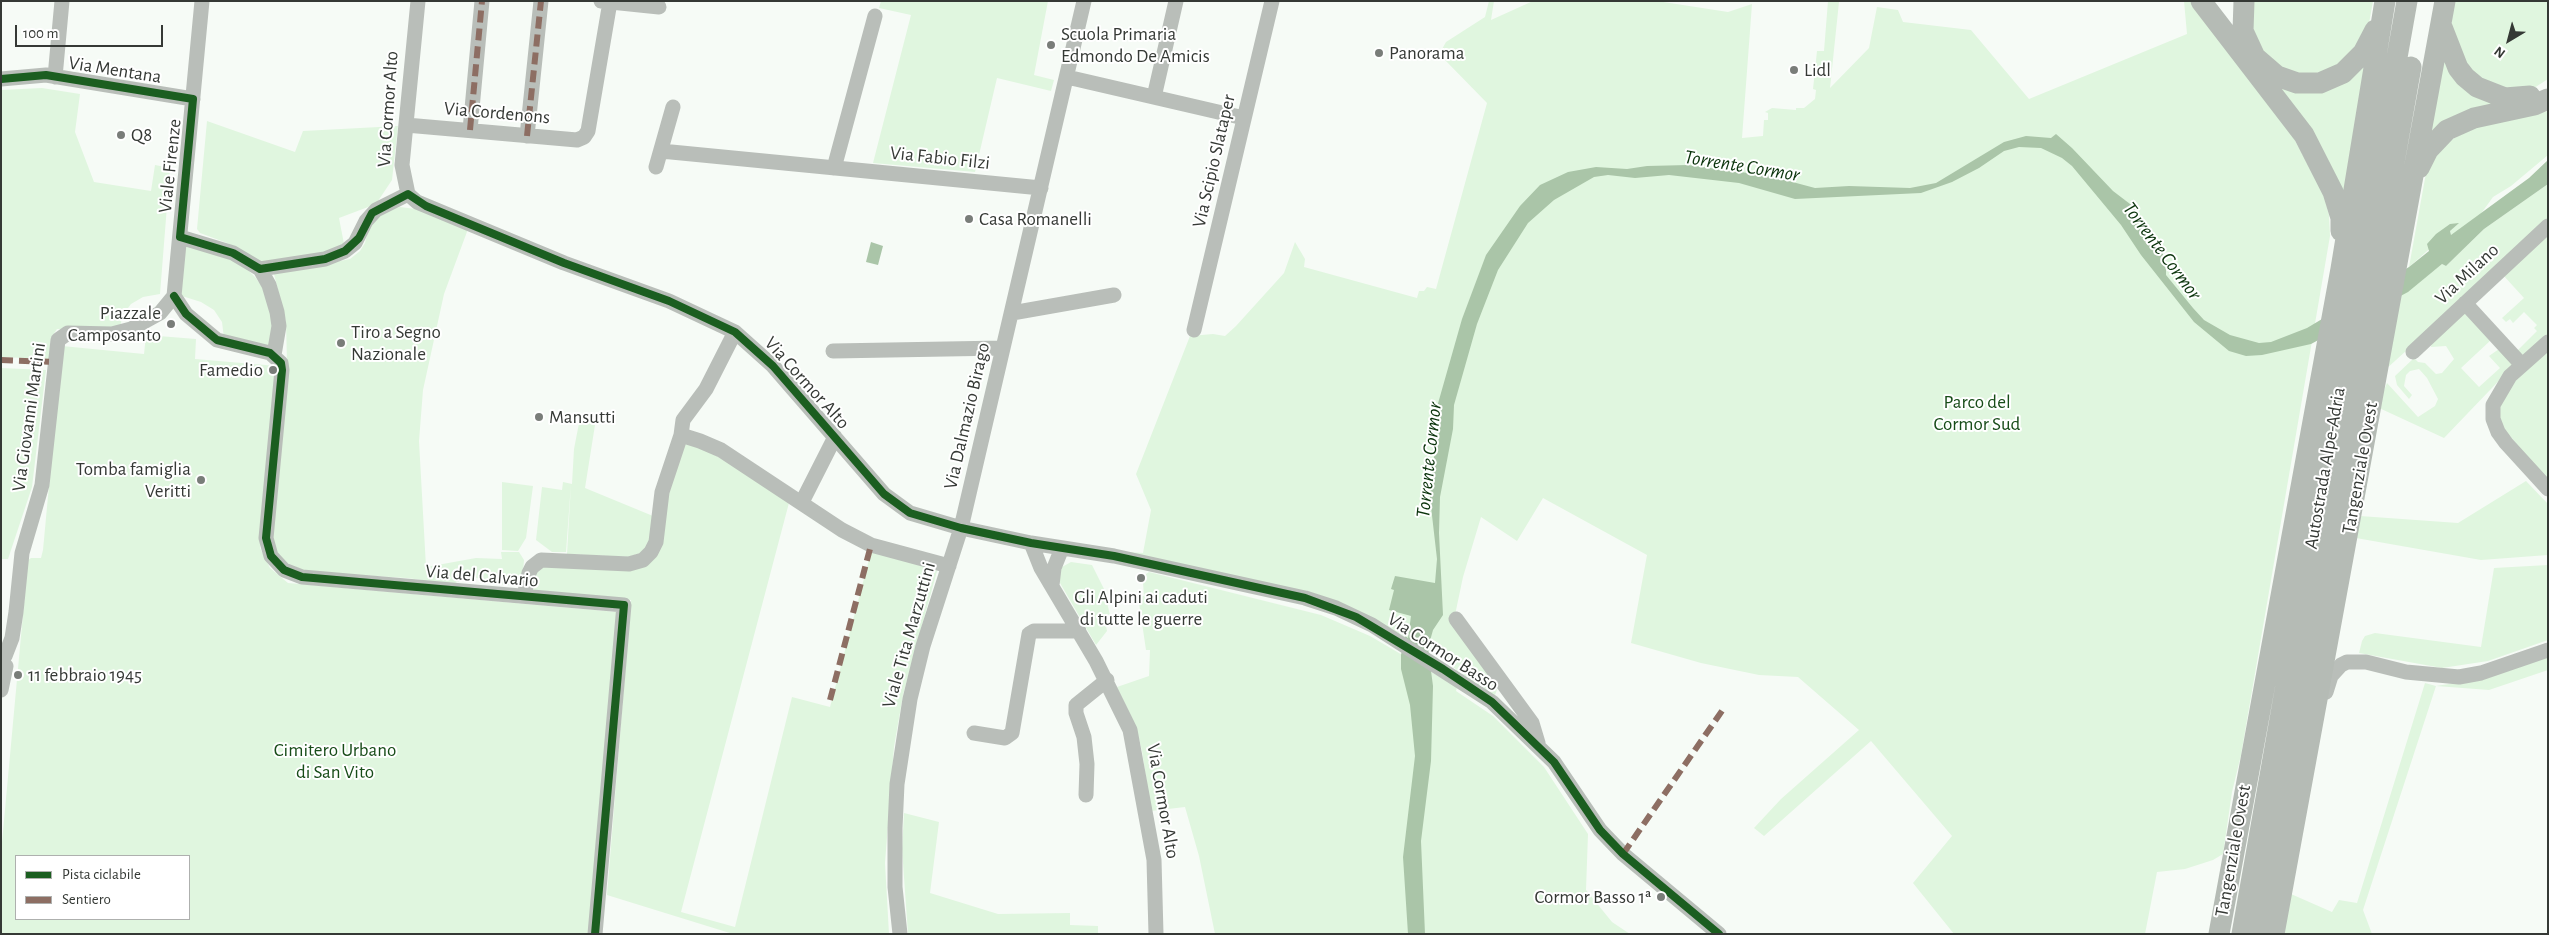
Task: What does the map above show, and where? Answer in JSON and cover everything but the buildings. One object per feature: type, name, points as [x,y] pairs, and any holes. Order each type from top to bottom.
[{"type":"highway","points":[[2201,1],[2282,104],[2320,161],[2341,218],[2341,269]]},
{"type":"highway","points":[[2244,1],[2243,32],[2255,57],[2277,76],[2297,84],[2310,84],[2333,78],[2343,73],[2363,53],[2372,39],[2385,1]]},
{"type":"highway","name":"Tangenziale Ovest","points":[[2219,934],[2341,269],[2385,1]]},
{"type":"highway","name":"Autostrada Alpe-Adria","points":[[2257,934],[2351,365],[2362,258],[2407,1]]},
{"type":"highway","name":"Autostrada Alpe-Adria","points":[[2242,934],[2351,365],[2380,246],[2422,1]]},
{"type":"highway","name":"Tangenziale Ovest","points":[[2274,934],[2315,719],[2400,239],[2445,1]]},
{"type":"highway","points":[[2441,23],[2458,68],[2477,87],[2505,98],[2538,95],[2548,88]]},
{"type":"highway","points":[[2406,209],[2422,161],[2447,130],[2474,118],[2534,105],[2548,100]]},
{"type":"street","points":[[55,77],[62,1]]},
{"type":"street","name":"Viale Firenze","points":[[174,296],[202,1]]},
{"type":"street","name":"Via Cormor Alto","points":[[418,1],[402,165],[408,194],[426,206],[564,263],[669,301],[734,332],[773,366],[884,494],[896,504],[924,519],[1062,548]]},
{"type":"street","points":[[470,130],[482,1]]},
{"type":"street","points":[[528,136],[541,1]]},
{"type":"street","name":"Via Dalmazio Birago","points":[[961,528],[1084,1]]},
{"type":"street","points":[[1154,97],[1176,1]]},
{"type":"street","name":"Via Scipio Slataper","points":[[1194,330],[1272,1]]},
{"type":"street","points":[[605,2],[659,7]]},
{"type":"street","name":"Via Cordenons","points":[[406,125],[577,140],[584,137],[588,131],[605,2]]},
{"type":"street","points":[[834,168],[875,16]]},
{"type":"street","name":"Via Mentana","points":[[1,79],[32,75],[55,77],[193,98]]},
{"type":"street","points":[[1067,77],[1244,118]]},
{"type":"street","points":[[656,166],[673,107]]},
{"type":"street","name":"Via Fabio Filzi","points":[[660,151],[1041,188]]},
{"type":"street","points":[[260,269],[325,259],[345,251],[359,238],[372,213],[408,194]]},
{"type":"street","name":"Via Milano","points":[[2413,352],[2548,226]]},
{"type":"street","points":[[174,296],[192,319],[211,336],[224,343],[274,356],[279,326],[277,312],[269,285],[260,269],[233,253],[180,237]]},
{"type":"street","points":[[1012,313],[1114,295]]},
{"type":"street","name":"Via Giovanni Martini","points":[[1,690],[4,662],[12,638],[22,553],[42,485],[56,345],[60,338],[68,333],[120,333],[151,319],[167,306],[174,296]]},
{"type":"street","points":[[2465,303],[2522,365]]},
{"type":"street","points":[[524,596],[529,573],[532,567],[541,560],[629,564],[637,563],[648,557],[656,542],[662,492],[681,435],[683,420],[706,389],[734,332]]},
{"type":"street","points":[[2548,342],[2510,376],[2493,405],[2493,419],[2498,432],[2506,444],[2548,489]]},
{"type":"street","points":[[833,351],[1003,348]]},
{"type":"street","name":"Via del Calvario","points":[[274,356],[281,363],[282,370],[266,538],[268,550],[280,567],[302,577],[624,605],[595,934]]},
{"type":"street","points":[[681,435],[721,450],[842,530],[871,545],[949,566]]},
{"type":"street","points":[[802,502],[835,437]]},
{"type":"street","name":"Viale Tita Marzuttini","points":[[900,934],[894,855],[897,784],[902,744],[916,673],[961,528]]},
{"type":"street","name":"Via Cormor Alto","points":[[1031,543],[1041,568],[1079,631],[1123,711],[1133,741],[1154,860],[1156,934]]},
{"type":"street","points":[[1052,585],[1054,568],[1062,548]]},
{"type":"street","name":"Via Cormor Basso","points":[[1062,548],[1114,556],[1305,598],[1336,608],[1372,626],[1492,702],[1538,744],[1554,762],[1600,830],[1623,854],[1719,934]]},
{"type":"street","name":"Via Cormor Basso","points":[[1456,619],[1532,723],[1538,744]]},
{"type":"street","name":"Via Giovanni Martini","points":[[1,641],[14,622]]},
{"type":"street","points":[[974,733],[1005,738],[1012,733],[1029,634],[1034,632],[1079,631]]},
{"type":"street","points":[[2315,719],[2331,676],[2341,665],[2347,662],[2366,662],[2406,672],[2459,677],[2481,673],[2548,650]]},
{"type":"street","points":[[1086,795],[1087,764],[1084,737],[1076,713],[1076,705],[1106,680]]},
{"type":"green space","points":[[881,1],[1048,1],[1034,75],[1054,80],[1051,91],[997,78],[975,172],[873,163],[911,15],[879,8]]},
{"type":"green space","name":"Parco del Cormor Sud","points":[[1489,1],[1494,1],[1491,20],[1533,1],[1657,1],[1728,12],[1752,4],[1742,138],[1763,136],[1764,120],[1768,120],[1768,113],[1765,112],[1772,108],[1796,110],[1796,108],[1804,108],[1815,99],[1816,90],[1813,89],[1817,51],[1824,51],[1828,1],[1839,2],[1830,88],[1869,48],[1877,7],[1898,10],[1903,22],[1971,30],[2029,99],[2187,34],[2184,1],[2193,1],[2289,129],[2324,195],[2329,215],[2330,236],[2241,755],[2232,792],[2223,854],[2213,860],[2185,869],[2157,872],[2145,934],[1954,934],[1913,883],[1952,836],[1871,741],[1764,836],[1754,828],[1781,799],[1859,730],[1798,677],[1759,675],[1701,663],[1631,643],[1647,555],[1543,498],[1517,541],[1481,517],[1463,577],[1455,615],[1498,687],[1495,695],[1488,694],[1440,657],[1367,616],[1113,551],[1143,553],[1151,510],[1136,474],[1190,336],[1213,334],[1225,336],[1284,273],[1295,242],[1305,259],[1304,267],[1417,298],[1419,291],[1424,291],[1427,287],[1436,289],[1487,103],[1444,59],[1441,51],[1446,42],[1485,17]]},
{"type":"green space","points":[[2250,1],[2373,1],[2368,29],[2345,61],[2325,71],[2309,75],[2296,73],[2272,63],[2254,41]]},
{"type":"green space","points":[[2454,1],[2548,1],[2548,79],[2534,88],[2521,92],[2490,85],[2473,72],[2462,56],[2454,39],[2451,19]]},
{"type":"green space","points":[[2367,58],[2344,201],[2271,82],[2293,89]]},
{"type":"green space","points":[[2447,60],[2505,105],[2427,142],[2441,62]]},
{"type":"green space","points":[[42,88],[80,94],[75,132],[94,182],[151,191],[155,165],[170,168],[160,294],[143,297],[131,304],[122,316],[120,330],[57,329],[51,338],[49,359],[1,357],[1,90]]},
{"type":"green space","points":[[2548,111],[2548,155],[2511,186],[2493,197],[2480,215],[2451,236],[2450,231],[2459,223],[2409,267],[2426,173],[2433,158],[2445,144],[2470,128]]},
{"type":"green space","points":[[207,121],[295,152],[303,131],[398,126],[392,180],[376,204],[339,218],[344,244],[331,252],[263,263],[227,243],[200,233],[197,229]]},
{"type":"green space","points":[[2548,184],[2548,222],[2385,370],[2399,297],[2442,264],[2446,266],[2484,229]]},
{"type":"green space","points":[[400,207],[416,209],[468,229],[444,294],[423,390],[419,441],[426,567],[476,558],[502,559],[501,552],[519,552],[524,560],[523,572],[509,585],[494,584],[474,577],[468,577],[453,584],[407,578],[307,572],[285,562],[275,549],[271,534],[287,363],[286,322],[274,274],[350,259],[360,251],[365,243],[368,230],[374,220],[391,209]]},
{"type":"green space","points":[[2548,233],[2548,335],[2523,357],[2517,351],[2537,331],[2534,328],[2537,325],[2524,312],[2513,323],[2510,319],[2506,322],[2502,318],[2524,298],[2503,275]]},
{"type":"green space","points":[[184,244],[223,255],[247,269],[256,278],[267,294],[274,325],[270,347],[224,338],[222,322],[214,310],[201,302],[182,296],[180,292]]},
{"type":"green space","points":[[2464,311],[2491,340],[2461,368],[2479,387],[2500,368],[2489,356],[2499,349],[2514,365],[2444,438],[2377,407],[2387,383],[2418,417],[2435,406],[2438,399],[2427,378],[2419,369],[2410,371],[2406,375],[2404,386],[2412,395],[2409,399],[2397,385],[2395,376],[2414,358],[2418,362],[2425,363],[2436,374],[2442,373],[2454,359],[2446,346],[2431,347],[2432,341]]},
{"type":"green space","name":"Cimitero Urbano di San Vito","points":[[146,335],[196,339],[195,359],[277,366],[260,548],[270,568],[288,583],[617,612],[590,934],[1,934],[1,853],[28,560],[31,558],[41,558],[43,550],[62,346],[144,354]]},
{"type":"green space","points":[[2548,350],[2548,483],[2501,425],[2499,413],[2501,400],[2509,387]]},
{"type":"green space","points":[[1,368],[46,370],[32,487],[8,559],[1,559]]},
{"type":"green space","points":[[580,418],[595,425],[585,488],[653,516],[650,544],[641,553],[628,557],[567,554],[571,484],[566,552],[552,552],[536,540],[542,487],[562,490],[563,482],[572,484],[574,449]]},
{"type":"green space","points":[[693,442],[790,499],[681,912],[735,927],[792,697],[830,707],[871,552],[936,568],[937,571],[903,695],[894,747],[885,863],[889,934],[733,934],[607,895],[631,600],[532,592],[532,578],[542,565],[638,567],[662,515],[681,446]]},
{"type":"green space","points":[[2526,481],[2548,504],[2548,555],[2481,560],[2356,538],[2360,516],[2458,523]]},
{"type":"green space","points":[[502,482],[533,486],[526,538],[518,551],[502,550]]},
{"type":"green space","points":[[1071,562],[1092,565],[1104,589],[1112,624],[1106,626],[1107,631],[1096,645],[1060,583],[1059,578],[1062,567]]},
{"type":"green space","points":[[2548,565],[2548,640],[2488,661],[2442,668],[2359,653],[2365,636],[2375,633],[2481,647],[2494,568]]},
{"type":"green space","points":[[1149,572],[1321,615],[1370,636],[1457,687],[1456,691],[1493,716],[1544,767],[1588,834],[1586,890],[1612,922],[1630,934],[1215,934],[1199,856],[1185,807],[1151,811],[1142,751],[1136,727],[1117,687],[1149,676],[1150,650],[1146,650],[1138,596],[1144,596],[1143,583],[1146,574]]},
{"type":"green space","points":[[2548,656],[2548,670],[2489,690],[2436,686],[2488,678]]},
{"type":"green space","points":[[2425,683],[2436,686],[2363,910],[2372,934],[2284,934],[2291,894],[2332,912],[2339,900],[2357,903]]},
{"type":"green space","points":[[904,813],[939,822],[930,893],[998,914],[1070,913],[1070,925],[1098,926],[1098,934],[908,934],[902,849]]},
{"type":"shaded area","points":[[2056,134],[2113,191],[2134,207],[2150,229],[2166,260],[2166,275],[2204,320],[2230,335],[2259,343],[2271,342],[2307,328],[2409,267],[2429,251],[2427,244],[2436,234],[2450,224],[2459,223],[2450,231],[2451,235],[2529,178],[2548,160],[2548,184],[2484,229],[2446,266],[2442,264],[2408,292],[2311,344],[2262,355],[2246,356],[2229,351],[2194,322],[2141,255],[2121,225],[2072,166],[2062,158],[2041,148],[2019,147],[2004,151],[1979,168],[1952,182],[1921,193],[1795,199],[1739,183],[1669,175],[1635,178],[1608,175],[1594,177],[1554,200],[1528,223],[1498,270],[1477,324],[1454,405],[1453,429],[1440,497],[1439,533],[1443,615],[1433,630],[1428,648],[1433,686],[1431,761],[1421,841],[1425,934],[1408,934],[1403,857],[1415,756],[1410,705],[1401,669],[1401,655],[1405,636],[1408,638],[1411,616],[1389,610],[1394,590],[1391,589],[1395,576],[1435,583],[1437,559],[1430,498],[1433,461],[1439,437],[1437,407],[1462,319],[1486,255],[1520,206],[1540,185],[1568,172],[1596,167],[1627,169],[1647,166],[1688,165],[1770,176],[1815,188],[1849,186],[1910,188],[1936,183],[2004,142],[2026,136],[2051,138]]},
{"type":"shaded area","points":[[871,242],[883,246],[878,265],[866,262]]},
{"type":"marked path","points":[[470,130],[482,1]]},
{"type":"marked path","points":[[527,136],[541,1]]},
{"type":"marked path","points":[[1,360],[54,362]]},
{"type":"marked path","points":[[830,700],[871,545]]},
{"type":"marked path","points":[[1623,854],[1724,708]]},
{"type":"cycle path","points":[[1,79],[46,75],[193,99],[180,237],[233,253],[260,269],[325,259],[345,251],[359,238],[372,213],[408,194],[426,206],[564,263],[669,301],[735,332],[773,366],[884,494],[910,513],[961,528],[1031,543],[1114,556],[1305,598],[1356,617],[1443,669],[1492,702],[1554,762],[1600,830],[1623,854],[1719,934]]},
{"type":"cycle path","points":[[174,296],[186,314],[217,340],[270,353],[281,363],[282,370],[266,538],[271,556],[284,570],[302,577],[624,605],[595,934]]},
{"type":"place","name":"Scuola Primaria Edmondo De Amicis","points":[[1051,45]]},
{"type":"place","name":"Panorama","points":[[1379,53]]},
{"type":"place","name":"Lidl","points":[[1794,70]]},
{"type":"place","name":"Q8","points":[[121,135]]},
{"type":"place","name":"Casa Romanelli","points":[[969,219]]},
{"type":"place","name":"Piazzale Camposanto","points":[[171,324]]},
{"type":"place","name":"Tiro a Segno Nazionale","points":[[341,343]]},
{"type":"place","name":"Famedio","points":[[273,370]]},
{"type":"place","name":"Mansutti","points":[[539,417]]},
{"type":"place","name":"Tomba famiglia Veritti","points":[[201,480]]},
{"type":"place","name":"Gli Alpini ai caduti di tutte le guerre","points":[[1141,578]]},
{"type":"place","name":"11 febbraio 1945","points":[[18,675]]},
{"type":"place","name":"Cormor Basso 1ª","points":[[1661,897]]},
{"type":"water label","name":"Torrente Cormor","points":[[1742,166]]},
{"type":"water label","name":"Torrente Cormor","points":[[2162,251]]},
{"type":"water label","name":"Torrente Cormor","points":[[1429,460]]}]
